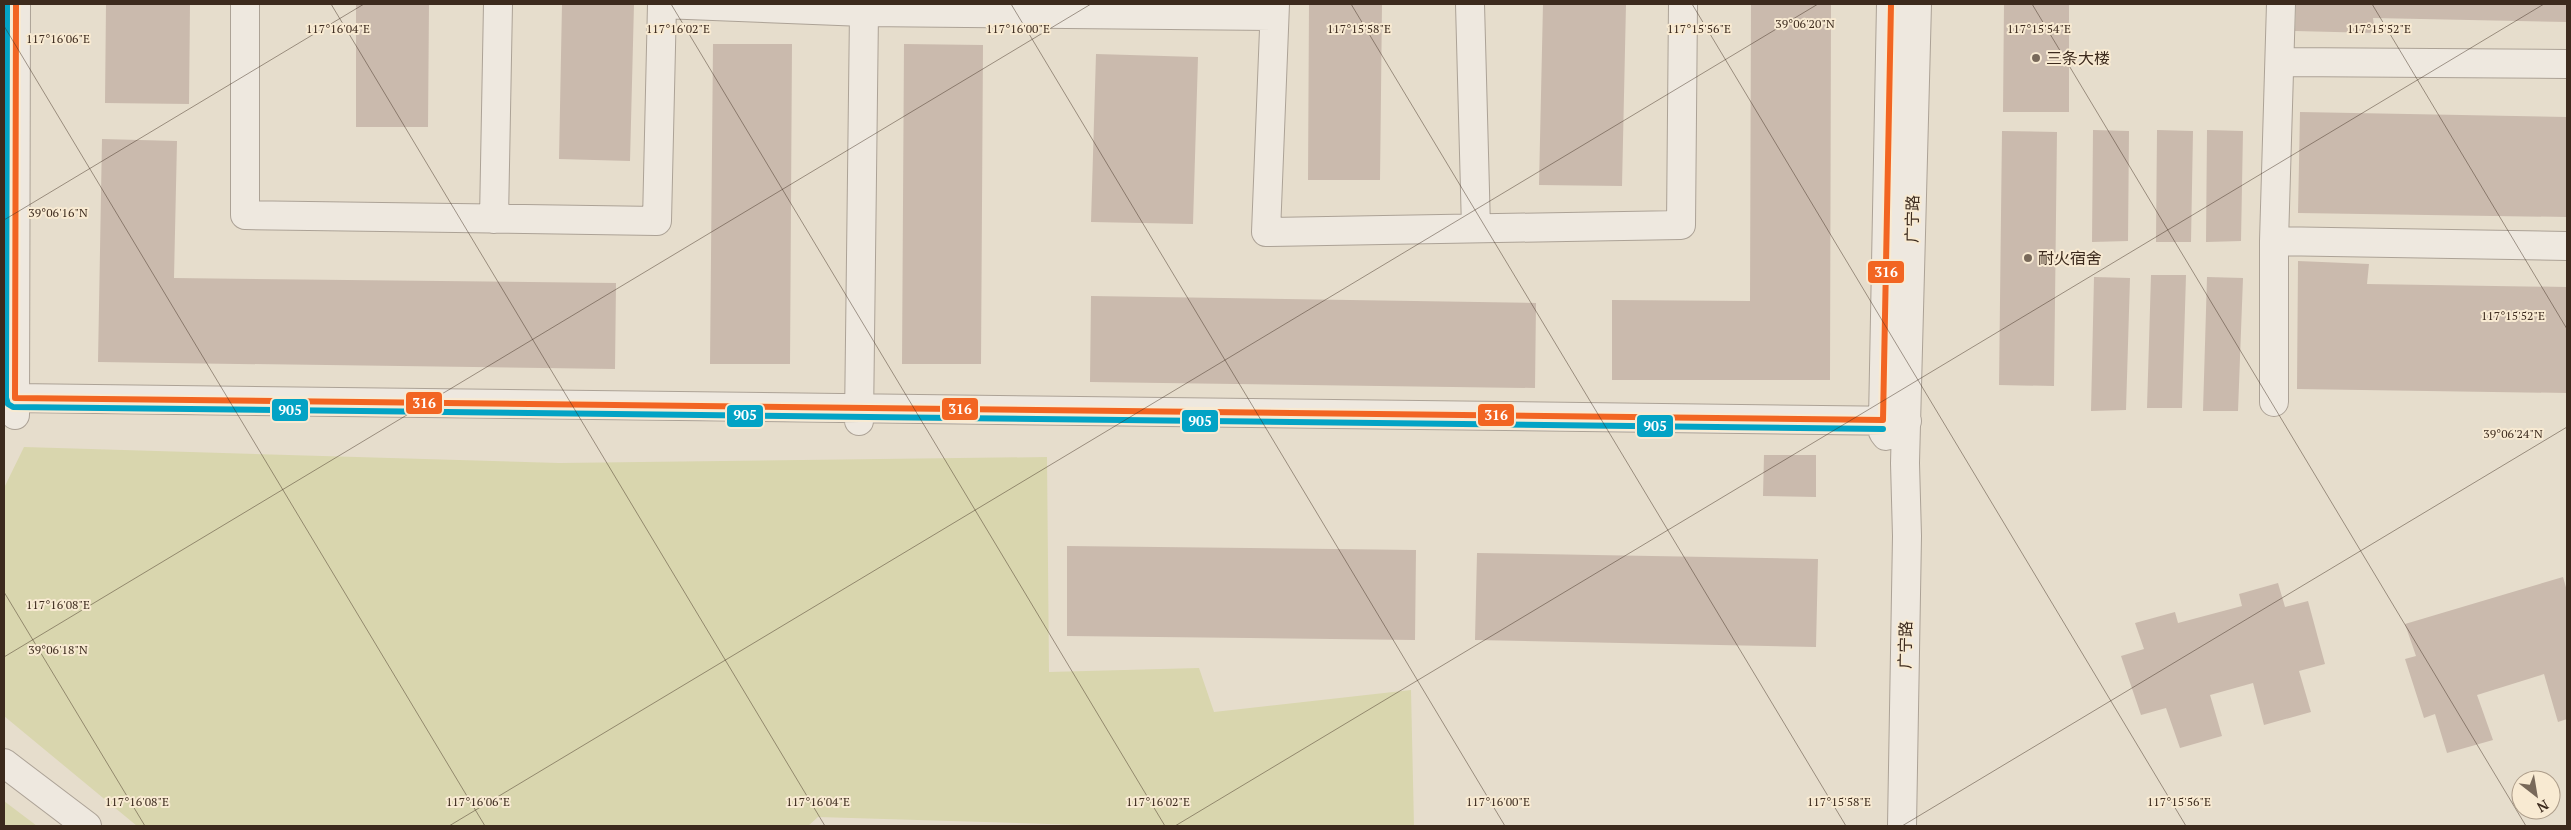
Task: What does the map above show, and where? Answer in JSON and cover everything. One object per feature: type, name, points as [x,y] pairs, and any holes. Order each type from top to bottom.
[{"type":"street","points":[[16,4],[10,408],[859,414],[1895,427]]},
{"type":"street","points":[[244,4],[245,215],[657,221],[662,4],[864,12],[1275,10],[1266,232],[1681,226],[1683,4]]},
{"type":"street","points":[[494,219],[498,4]]},
{"type":"street","points":[[1470,4],[1476,228]]},
{"type":"street","name":"广宁路","points":[[1891,4],[1895,427],[1905,463],[1907,536],[1902,826]]},
{"type":"street","name":"广宁路","points":[[1895,427],[1917,4]]},
{"type":"street","points":[[2274,402],[2274,241],[2281,4]]},
{"type":"street","points":[[859,414],[864,12]]},
{"type":"street","points":[[2280,62],[2567,64]]},
{"type":"street","points":[[2274,241],[2567,246]]},
{"type":"street","points":[[4,763],[87,826]]},
{"type":"street","points":[[4,779],[62,826]]},
{"type":"shaded area","points":[[24,447],[559,463],[1047,457],[1049,672],[1199,668],[1214,712],[1411,690],[1414,826],[1112,826],[818,817],[808,826],[137,826],[4,716],[4,488]]},
{"type":"shaded area","points":[[4,801],[37,826],[4,826]]},
{"type":"building","points":[[106,4],[190,4],[189,104],[105,103]]},
{"type":"building","points":[[356,4],[429,4],[428,127],[356,127]]},
{"type":"building","points":[[562,4],[634,4],[630,161],[559,159]]},
{"type":"building","points":[[1309,4],[1382,4],[1380,180],[1308,180]]},
{"type":"building","points":[[1543,4],[1626,4],[1622,186],[1539,185]]},
{"type":"building","points":[[1751,4],[1831,4],[1830,380],[1612,380],[1612,300],[1750,301]]},
{"type":"building","name":"三条大楼","points":[[2004,4],[2069,4],[2069,112],[2003,112]]},
{"type":"building","points":[[2296,4],[2567,4],[2567,22],[2373,18],[2375,33],[2295,31]]},
{"type":"building","points":[[713,44],[792,44],[790,364],[710,364]]},
{"type":"building","points":[[904,44],[983,45],[981,364],[902,364]]},
{"type":"building","points":[[1096,54],[1198,57],[1193,224],[1091,222]]},
{"type":"building","points":[[2300,112],[2567,117],[2567,217],[2298,213]]},
{"type":"building","points":[[2093,130],[2129,131],[2128,241],[2092,242]]},
{"type":"building","points":[[2157,130],[2193,131],[2191,242],[2156,242]]},
{"type":"building","points":[[2207,130],[2243,131],[2241,241],[2206,242]]},
{"type":"building","name":"耐火宿舍","points":[[2002,131],[2057,132],[2054,386],[1999,385]]},
{"type":"building","points":[[102,139],[177,141],[174,278],[616,283],[615,369],[98,362]]},
{"type":"building","points":[[2298,261],[2369,264],[2367,284],[2567,287],[2567,393],[2297,389]]},
{"type":"building","points":[[2151,275],[2186,275],[2182,408],[2147,408]]},
{"type":"building","points":[[2094,277],[2130,278],[2126,410],[2091,411]]},
{"type":"building","points":[[2207,277],[2243,278],[2238,411],[2203,411]]},
{"type":"building","points":[[1091,296],[1536,303],[1535,388],[1090,382]]},
{"type":"building","points":[[1764,455],[1816,455],[1816,497],[1763,496]]},
{"type":"building","points":[[1067,546],[1416,550],[1415,640],[1067,636]]},
{"type":"building","points":[[1477,553],[1818,559],[1816,647],[1475,640]]},
{"type":"building","points":[[2563,577],[2567,591],[2567,719],[2558,722],[2544,674],[2477,695],[2493,740],[2447,753],[2435,714],[2424,718],[2405,659],[2416,656],[2405,624]]},
{"type":"building","points":[[2278,583],[2285,607],[2308,601],[2325,664],[2299,671],[2311,712],[2264,725],[2253,683],[2210,695],[2222,736],[2180,748],[2166,708],[2141,715],[2121,656],[2144,649],[2135,623],[2175,612],[2178,623],[2242,606],[2239,594]]},
{"type":"transit line","name":"905","points":[[7,4],[6,398],[8,404],[13,407],[1883,429]]},
{"type":"transit line","name":"316","points":[[16,4],[15,398],[1883,420],[1891,4]]},
{"type":"place","name":"三条大楼","points":[[2036,58]]},
{"type":"place","name":"耐火宿舍","points":[[2028,258]]}]
